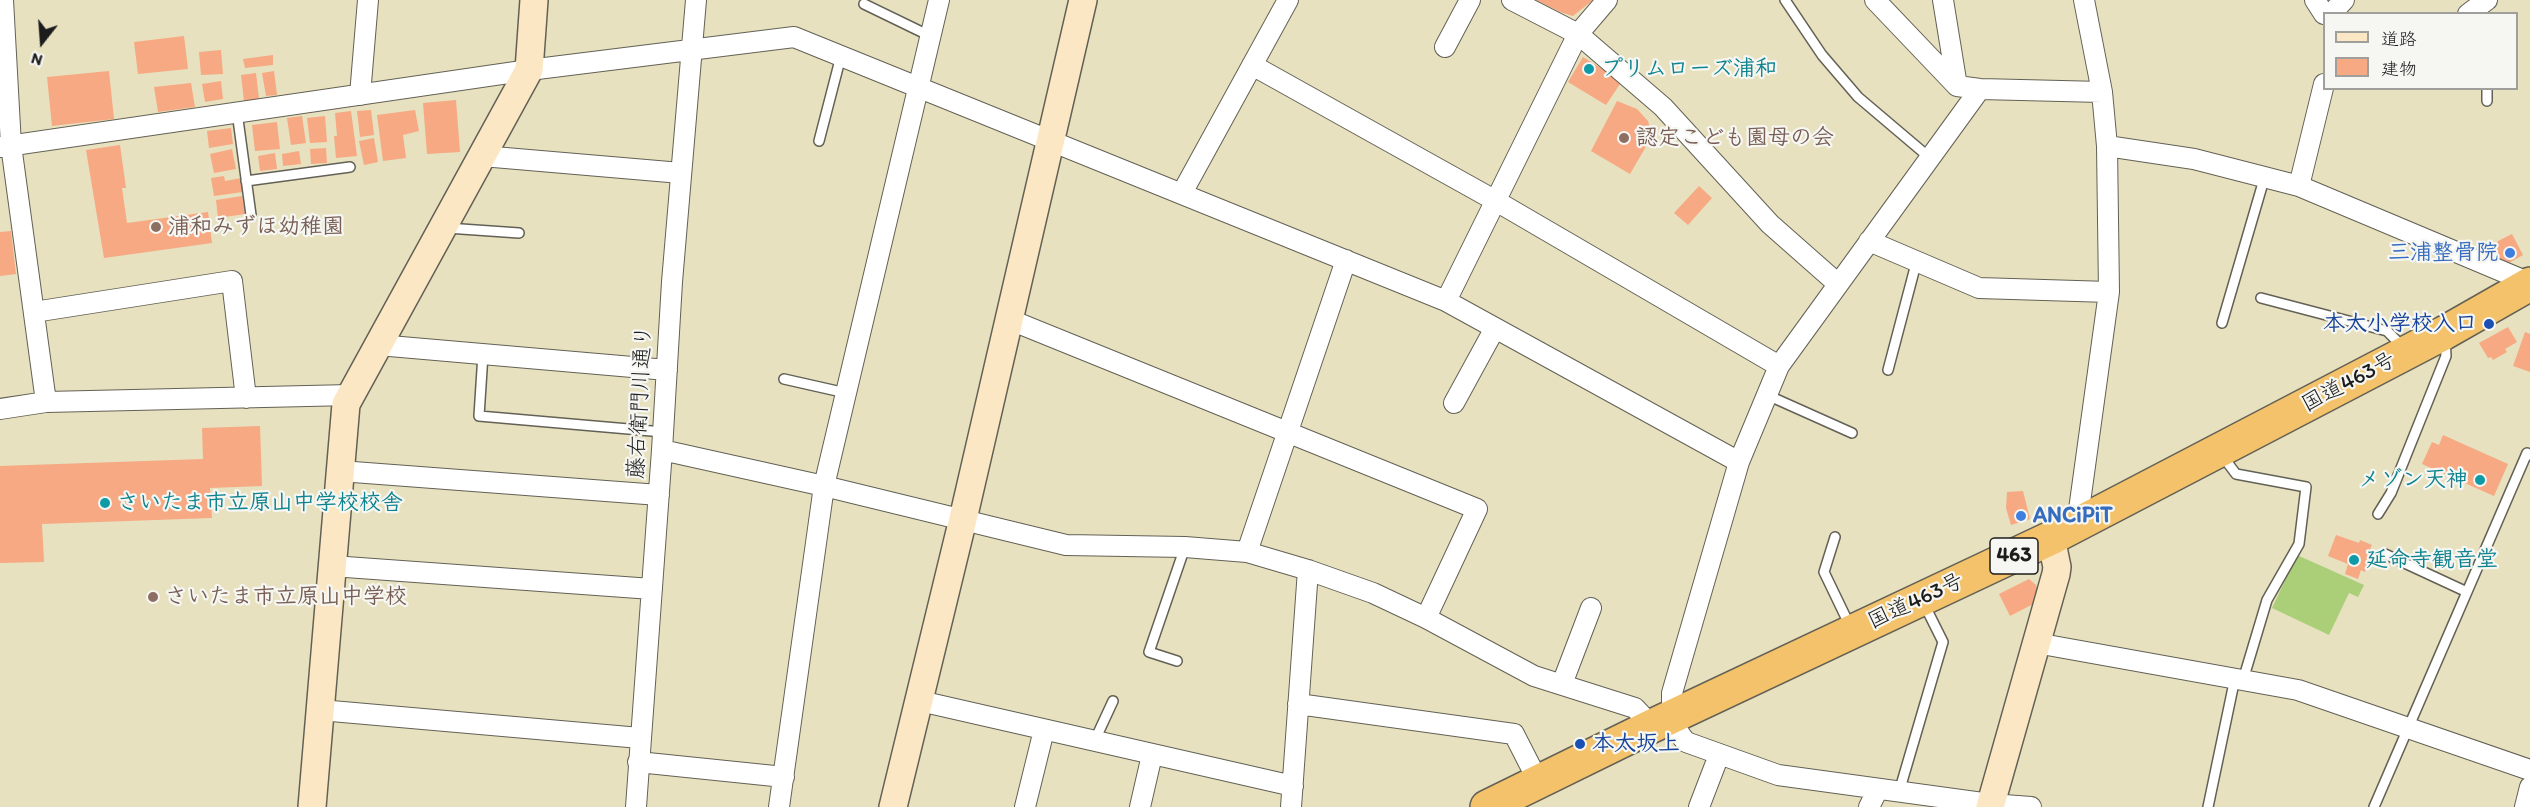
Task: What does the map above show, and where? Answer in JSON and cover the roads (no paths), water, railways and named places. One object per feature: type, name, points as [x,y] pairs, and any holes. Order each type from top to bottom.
[{"type":"highway","name":"国道463号","points":[[1486,807],[1526,792],[1662,721],[1922,600],[2176,475],[2444,333],[2530,284]]},
{"type":"street","points":[[3,0],[5,146],[34,312],[46,402]]},
{"type":"street","points":[[360,94],[368,0]]},
{"type":"street","points":[[312,807],[346,404],[529,70],[534,0]]},
{"type":"street","name":"藤右衛門川通り","points":[[636,807],[666,370],[696,0]]},
{"type":"street","points":[[779,807],[825,486],[939,0]]},
{"type":"street","points":[[893,807],[963,519],[1049,139],[1083,0]]},
{"type":"street","points":[[1182,193],[1288,0]]},
{"type":"street","points":[[1445,47],[1470,0]]},
{"type":"street","points":[[1512,0],[1578,34],[1663,107],[1770,224],[1838,284]]},
{"type":"street","points":[[1446,301],[1578,34],[1607,0]]},
{"type":"street","points":[[1875,0],[1957,86],[1980,89],[2102,92]]},
{"type":"street","points":[[1943,0],[1957,86]]},
{"type":"street","points":[[1990,806],[2056,574],[2109,292],[2107,146],[2102,92],[2084,0]]},
{"type":"street","points":[[2314,0],[2323,12]]},
{"type":"street","points":[[2333,12],[2344,0]]},
{"type":"street","points":[[2472,12],[2487,0]]},
{"type":"street","points":[[5,146],[529,70],[794,37],[1446,301],[1739,462]]},
{"type":"street","points":[[1252,64],[1496,201],[1779,366]]},
{"type":"street","points":[[1662,721],[1739,462],[1779,366],[1980,89]]},
{"type":"street","points":[[2299,186],[2323,90]]},
{"type":"street","points":[[2107,146],[2194,159],[2299,186],[2530,284]]},
{"type":"street","points":[[482,156],[681,173]]},
{"type":"street","points":[[1869,241],[1979,288],[2109,292]]},
{"type":"street","points":[[1247,552],[1346,260]]},
{"type":"street","points":[[34,312],[232,281],[246,398]]},
{"type":"street","points":[[1008,319],[1477,509],[1426,618]]},
{"type":"street","points":[[1454,403],[1495,328]]},
{"type":"street","points":[[378,345],[666,370]]},
{"type":"street","points":[[0,409],[46,402],[351,395]]},
{"type":"street","points":[[662,441],[825,486],[1066,545],[1185,547],[1247,552],[1373,592],[1534,676],[1635,708],[1662,721],[1686,742],[1778,776],[1990,806],[2031,807]]},
{"type":"street","points":[[340,471],[659,495]]},
{"type":"street","points":[[333,567],[652,590]]},
{"type":"street","points":[[1291,807],[1308,570]]},
{"type":"street","points":[[1562,684],[1591,608]]},
{"type":"street","points":[[2036,643],[2298,690],[2530,770]]},
{"type":"street","points":[[920,701],[1293,786]]},
{"type":"street","points":[[1298,704],[1514,734],[1526,792]]},
{"type":"street","points":[[320,710],[640,738]]},
{"type":"street","points":[[1025,807],[1044,730]]},
{"type":"street","points":[[1140,807],[1152,754]]},
{"type":"street","points":[[1699,807],[1719,755]]},
{"type":"street","points":[[638,762],[783,777]]},
{"type":"street","points":[[2525,807],[2530,787]]},
{"type":"street","points":[[1869,807],[1878,789]]},
{"type":"lane","points":[[1785,0],[1822,56],[1858,97],[1930,158]]},
{"type":"lane","points":[[864,4],[930,36]]},
{"type":"lane","points":[[819,141],[841,56]]},
{"type":"lane","points":[[2487,90],[2487,101]]},
{"type":"lane","points":[[237,112],[251,215]]},
{"type":"lane","points":[[246,181],[350,167]]},
{"type":"lane","points":[[2222,323],[2265,176]]},
{"type":"lane","points":[[443,227],[519,233]]},
{"type":"lane","points":[[1888,370],[1917,260]]},
{"type":"lane","points":[[2261,298],[2387,331],[2408,352]]},
{"type":"lane","points":[[2378,514],[2391,493],[2446,356],[2444,333]]},
{"type":"lane","points":[[483,353],[479,416],[662,441]]},
{"type":"lane","points":[[784,379],[846,393]]},
{"type":"lane","points":[[1767,395],[1852,433]]},
{"type":"lane","points":[[2208,807],[2239,679],[2267,600],[2299,544],[2306,487],[2236,474],[2219,451]]},
{"type":"lane","points":[[2374,807],[2527,453],[2530,454]]},
{"type":"lane","points":[[1835,537],[1824,572],[1854,632]]},
{"type":"lane","points":[[1177,661],[1149,652],[1185,547]]},
{"type":"lane","points":[[2385,554],[2467,592]]},
{"type":"lane","points":[[1899,792],[1943,642],[1922,600]]},
{"type":"lane","points":[[1094,742],[1113,701]]},
{"type":"place","name":"プリムローズ浦和","points":[[1589,69]]},
{"type":"place","name":"認定こども園母の会","points":[[1624,138]]},
{"type":"place","name":"浦和みずほ幼稚園","points":[[156,227]]},
{"type":"place","name":"三浦整骨院","points":[[2510,253]]},
{"type":"place","name":"本太小学校入口","points":[[2489,324]]},
{"type":"place","name":"メゾン天神","points":[[2480,480]]},
{"type":"place","name":"さいたま市立原山中学校校舎","points":[[105,503]]},
{"type":"place","name":"ANCiPiT","points":[[2021,516]]},
{"type":"place","name":"延命寺観音堂","points":[[2354,560]]},
{"type":"place","name":"さいたま市立原山中学校","points":[[153,597]]},
{"type":"place","name":"本太坂上","points":[[1580,744]]}]
